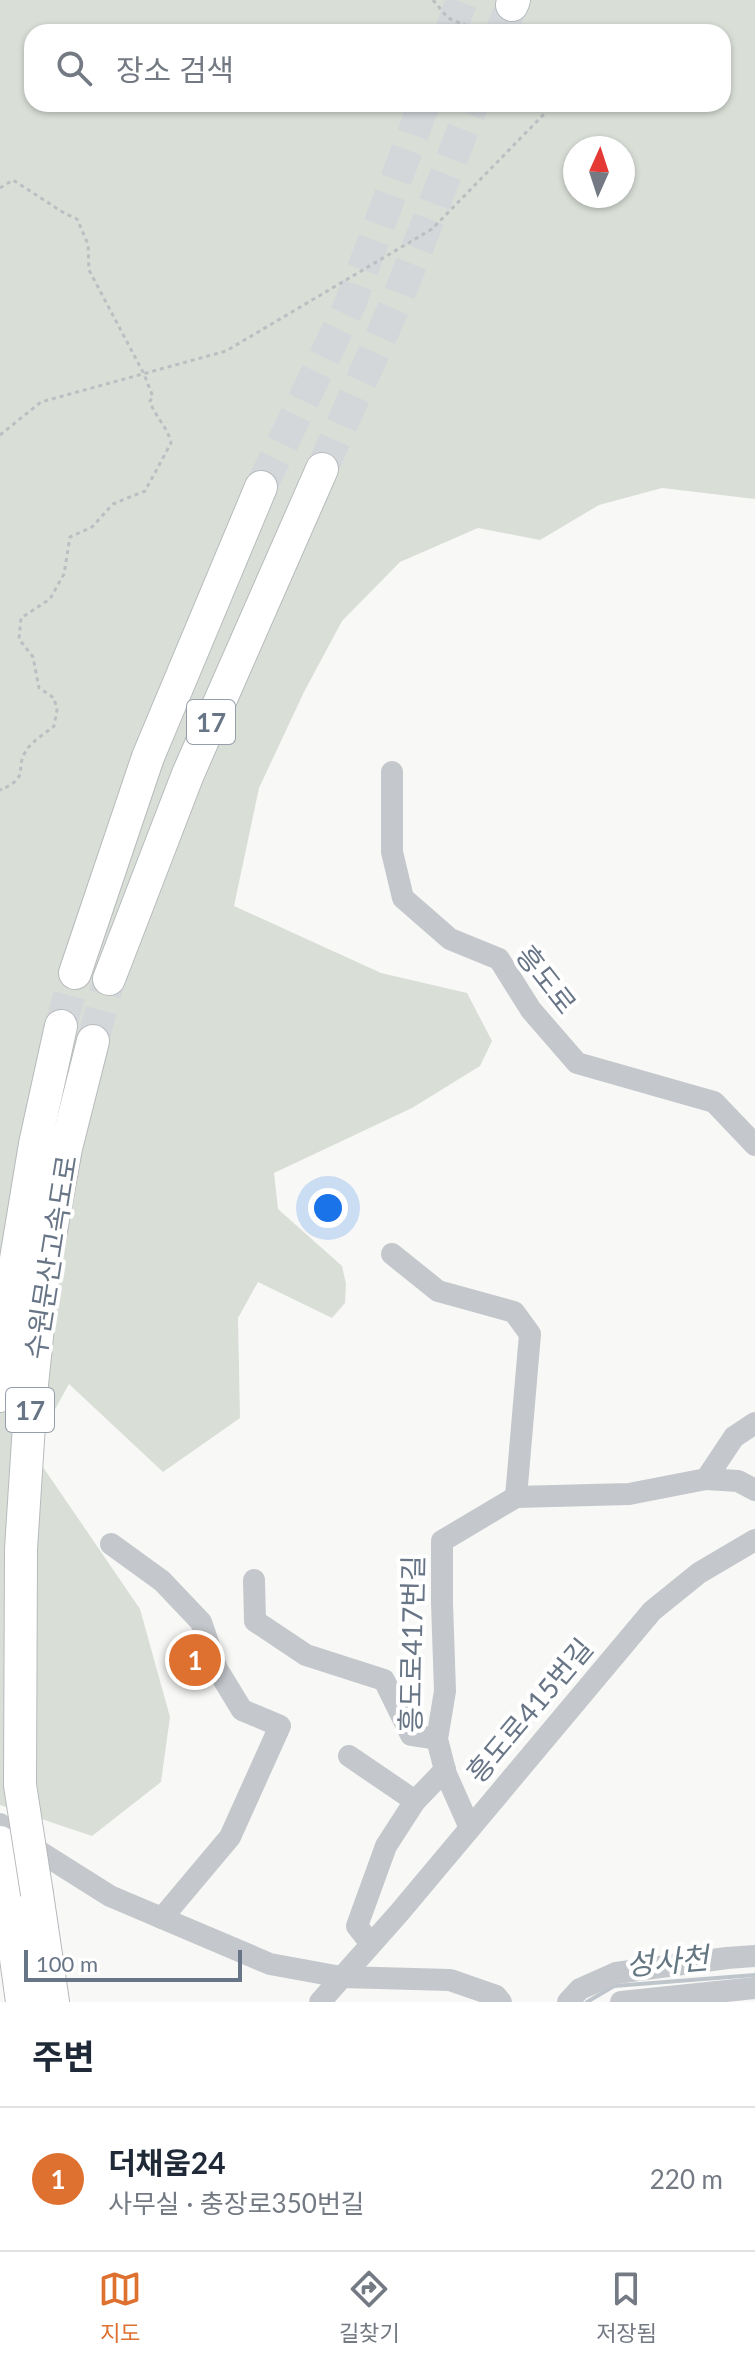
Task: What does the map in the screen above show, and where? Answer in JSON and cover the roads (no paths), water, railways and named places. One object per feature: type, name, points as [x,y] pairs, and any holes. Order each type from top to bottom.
[{"type":"highway","name":"17","points":[[109,979],[188,774],[322,469]]},
{"type":"highway","name":"17","points":[[75,973],[148,757],[261,487]]},
{"type":"highway","name":"수원문산고속도로","points":[[0,1396],[15,1265],[35,1144],[61,1026]]},
{"type":"highway","name":"수원문산고속도로","points":[[53,2002],[20,1785],[21,1549],[31,1394],[44,1269],[66,1148],[93,1041]]},
{"type":"highway","points":[[0,1842],[22,2002]]},
{"type":"street","name":"흥도로","points":[[392,772],[392,852],[403,898],[450,939],[499,959],[531,1010],[577,1063],[714,1102],[755,1145]]},
{"type":"street","points":[[392,1254],[438,1291],[514,1312],[530,1334],[516,1497]]},
{"type":"street","points":[[706,1479],[734,1437],[755,1423]]},
{"type":"street","name":"흥도로417번길","points":[[470,1828],[445,1770],[437,1739],[445,1691],[442,1541],[516,1497],[629,1494],[706,1479],[738,1481],[755,1490]]},
{"type":"street","name":"흥도로415번길","points":[[320,2002],[652,1611],[699,1573],[755,1540]]},
{"type":"street","points":[[111,1544],[162,1581],[201,1622],[217,1669],[242,1710],[280,1726],[230,1837],[162,1918]]},
{"type":"street","name":"흥도로415번길","points":[[254,1580],[255,1621],[306,1655],[384,1680],[411,1735],[437,1739]]},
{"type":"street","points":[[349,1756],[415,1801]]},
{"type":"street","name":"흥도로415번길","points":[[371,1944],[357,1926],[386,1846],[415,1801],[445,1770]]},
{"type":"street","points":[[0,1824],[110,1896],[270,1964],[341,1977],[450,1980],[496,1996],[501,2002]]},
{"type":"street","points":[[568,2002],[580,1989],[616,1973],[755,1956]]},
{"type":"street","points":[[621,2002],[755,1988]]},
{"type":"waterway","name":"성사천","points":[[587,2002],[614,1986],[755,1975]]},
{"type":"tunnel","points":[[453,24],[462,0]]},
{"type":"tunnel","points":[[504,24],[512,5]]},
{"type":"tunnel","points":[[261,487],[350,304],[421,112]]},
{"type":"tunnel","points":[[322,469],[398,298],[470,112]]},
{"type":"tunnel","points":[[61,1026],[75,973]]},
{"type":"tunnel","points":[[93,1041],[109,979]]},
{"type":"place","name":"더채움24","points":[[195,1660]]}]
